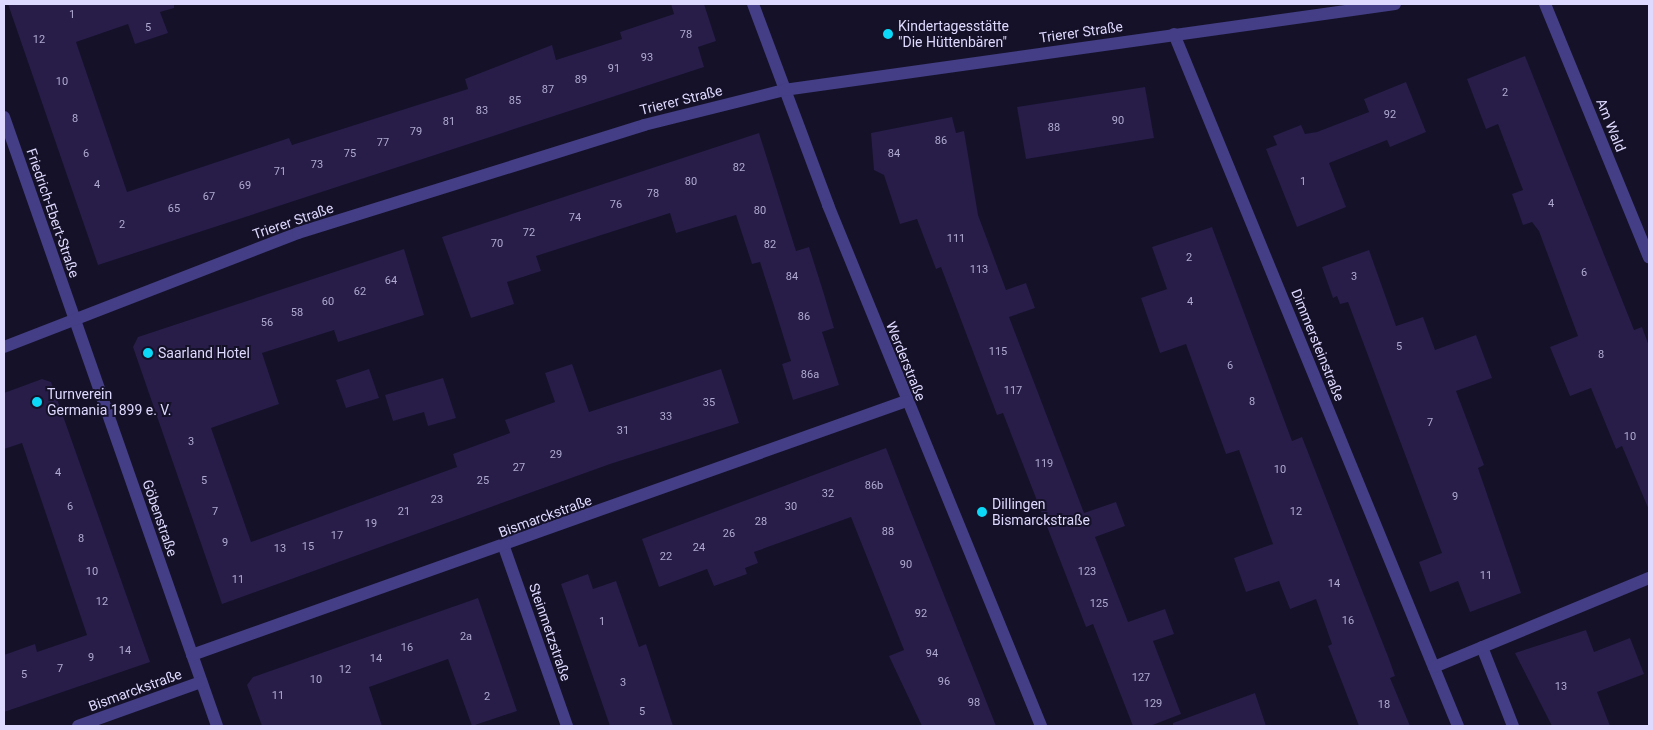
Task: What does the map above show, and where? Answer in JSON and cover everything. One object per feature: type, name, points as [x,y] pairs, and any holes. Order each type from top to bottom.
[{"type":"street","name":"Werderstraße","points":[[753,4],[784,90],[906,401],[1041,726]]},
{"type":"street","name":"Trierer Straße","points":[[4,347],[298,233],[644,125],[784,90],[1395,4]]},
{"type":"street","name":"Am Wald","points":[[1545,4],[1649,257]]},
{"type":"street","name":"Dimmersteinstraße","points":[[1174,34],[1458,726]]},
{"type":"street","name":"Friedrich-Ebert-Straße","points":[[4,117],[74,319]]},
{"type":"street","name":"Göbenstraße","points":[[74,319],[217,726]]},
{"type":"street","name":"Bismarckstraße","points":[[192,655],[504,547],[906,401]]},
{"type":"street","name":"Steinmetzstraße","points":[[504,547],[567,726]]},
{"type":"street","points":[[1434,667],[1649,578]]},
{"type":"street","points":[[1482,647],[1513,726]]},
{"type":"street","name":"Bismarckstraße","points":[[78,726],[202,682]]},
{"type":"building","points":[[8,4],[174,4],[174,8],[160,12],[168,33],[135,44],[128,24],[76,42],[127,192],[289,138],[292,145],[468,89],[465,79],[552,45],[556,60],[622,39],[620,32],[674,14],[671,4],[704,4],[716,41],[698,47],[704,67],[98,265]]},
{"type":"building","points":[[1525,56],[1634,330],[1642,327],[1649,346],[1649,510],[1622,446],[1616,449],[1591,388],[1570,396],[1550,347],[1578,336],[1539,231],[1532,222],[1523,225],[1512,194],[1523,190],[1498,124],[1486,129],[1467,79]]},
{"type":"building","points":[[1406,82],[1426,132],[1390,147],[1387,140],[1329,163],[1346,207],[1297,227],[1266,149],[1277,145],[1273,136],[1301,125],[1305,134],[1317,132],[1369,112],[1364,99]]},
{"type":"building","points":[[1145,87],[1154,138],[1026,159],[1017,107]]},
{"type":"building","points":[[952,117],[956,133],[964,131],[978,215],[1006,290],[1026,283],[1035,308],[1009,317],[1084,513],[1116,502],[1125,526],[1095,537],[1128,622],[1165,609],[1174,634],[1153,641],[1181,714],[1150,726],[1133,726],[1093,624],[1086,627],[1003,413],[997,415],[941,267],[936,269],[917,219],[900,224],[884,175],[874,170],[871,133]]},
{"type":"building","points":[[759,133],[796,251],[809,247],[823,291],[834,328],[822,332],[839,385],[793,400],[782,364],[791,361],[760,262],[752,264],[736,215],[676,233],[670,213],[536,256],[541,271],[507,282],[514,304],[471,318],[442,237]]},
{"type":"building","points":[[1212,227],[1292,441],[1302,437],[1389,659],[1395,676],[1390,678],[1410,726],[1359,726],[1328,646],[1332,644],[1316,599],[1290,609],[1279,581],[1246,592],[1234,558],[1273,544],[1239,450],[1226,454],[1186,344],[1160,353],[1141,298],[1167,289],[1152,247]]},
{"type":"building","points":[[404,249],[424,315],[338,342],[334,330],[262,353],[279,404],[211,428],[251,542],[457,467],[453,454],[510,433],[505,420],[555,402],[545,373],[572,364],[589,412],[721,369],[739,423],[610,464],[222,604],[133,347],[138,337]]},
{"type":"building","points":[[1369,250],[1396,326],[1423,317],[1435,350],[1476,335],[1492,378],[1456,391],[1484,465],[1478,468],[1521,593],[1470,612],[1458,581],[1430,592],[1419,562],[1442,553],[1348,302],[1340,304],[1337,296],[1333,298],[1322,267]]},
{"type":"building","points":[[369,369],[379,398],[346,408],[336,380]]},
{"type":"building","points":[[443,378],[456,418],[428,426],[424,412],[393,421],[385,395]]},
{"type":"building","points":[[42,379],[51,382],[150,662],[4,712],[4,655],[35,644],[37,652],[87,635],[22,443],[4,449],[4,393]]},
{"type":"building","points":[[886,448],[996,726],[922,726],[889,656],[904,650],[851,517],[754,552],[758,563],[745,568],[747,574],[714,586],[707,569],[659,587],[642,539]]},
{"type":"building","points":[[588,574],[593,589],[616,581],[639,647],[646,644],[673,726],[610,726],[561,584]]},
{"type":"building","points":[[478,598],[517,711],[472,726],[448,659],[369,687],[382,726],[262,726],[247,685],[253,677]]},
{"type":"building","points":[[1586,630],[1594,652],[1630,638],[1644,674],[1597,692],[1610,726],[1552,726],[1515,653]]},
{"type":"building","points":[[1255,693],[1266,726],[1173,726],[1173,723]]},
{"type":"place","name":"Kindertagesstätte \"Die Hüttenbären\"","points":[[888,34]]},
{"type":"place","name":"Saarland Hotel","points":[[148,353]]},
{"type":"place","name":"Turnverein Germania 1899 e. V.","points":[[37,402]]},
{"type":"place","name":"Dillingen Bismarckstraße","points":[[982,512]]}]
